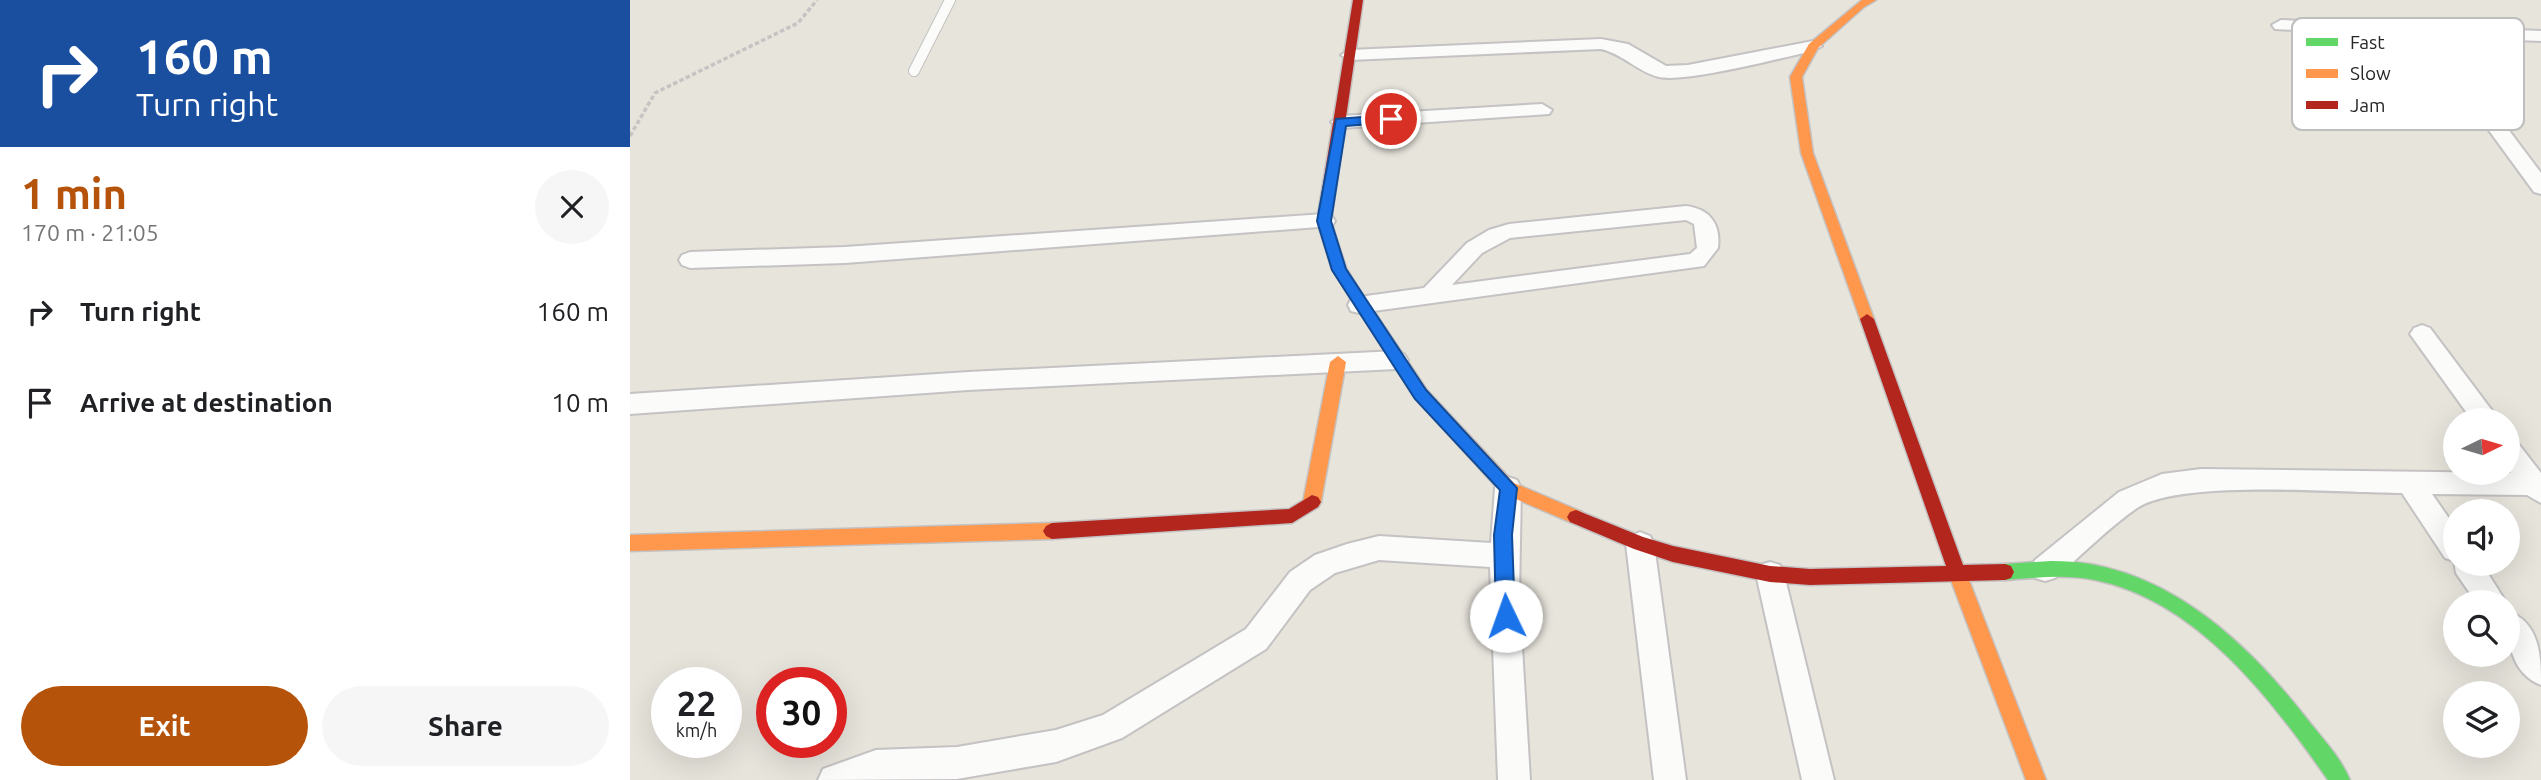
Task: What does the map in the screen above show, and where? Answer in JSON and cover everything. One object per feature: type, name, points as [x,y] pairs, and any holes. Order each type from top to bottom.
[{"type":"street","points":[[1358,0],[1324,221],[1339,270],[1359,305],[1421,394],[1508,488],[1640,544],[1673,554],[1770,574],[1810,577],[1958,575],[2045,569],[2096,572],[2151,590],[2197,619],[2301,724],[2340,780]]},
{"type":"street","points":[[1871,0],[1860,5],[1812,46],[1796,77],[1807,153],[1958,575],[2036,780]]},
{"type":"street","points":[[2281,25],[2292,25]]},
{"type":"street","points":[[1350,55],[1601,44],[1622,48],[1662,72],[1812,46]]},
{"type":"street","points":[[1341,122],[1542,110]]},
{"type":"street","points":[[2499,130],[2541,187]]},
{"type":"street","points":[[1359,305],[1430,296],[1696,261],[1706,255],[1709,246],[1704,221],[1694,214],[1686,214],[1492,235],[1471,249],[1430,296]]},
{"type":"street","points":[[690,260],[845,255],[1324,221]]},
{"type":"street","points":[[2422,334],[2477,408]]},
{"type":"street","points":[[630,404],[968,381],[1396,360]]},
{"type":"street","points":[[630,543],[1030,532],[1292,516],[1314,501],[1338,362]]},
{"type":"street","points":[[2520,465],[2538,488]]},
{"type":"street","points":[[2045,569],[2128,500],[2162,485],[2201,480],[2538,488]]},
{"type":"street","points":[[2410,485],[2443,532]]},
{"type":"street","points":[[1508,488],[1503,535],[1514,780]]},
{"type":"street","points":[[1640,544],[1671,780]]},
{"type":"street","points":[[834,780],[876,766],[957,763],[1056,746],[1111,727],[1256,639],[1300,581],[1325,564],[1347,556],[1379,548],[1504,556]]},
{"type":"street","points":[[1770,574],[1818,780]]},
{"type":"street","points":[[2520,641],[2541,671]]},
{"type":"lane","points":[[914,71],[950,0]]},
{"type":"path","points":[[630,136],[655,93],[798,23],[817,0]]},
{"type":"traffic: fast","points":[[2005,572],[2086,570],[2135,584],[2170,602],[2204,625],[2236,653],[2292,716],[2340,780]]},
{"type":"traffic: slow","points":[[1867,319],[1807,153],[1796,77],[1813,46],[1860,5],[1871,0]]},
{"type":"traffic: slow","points":[[1363,306],[1421,394],[1508,488],[1576,517]]},
{"type":"traffic: slow","points":[[1312,502],[1338,362]]},
{"type":"traffic: slow","points":[[630,543],[1052,531]]},
{"type":"traffic: slow","points":[[1955,567],[2036,780]]},
{"type":"traffic: jam","points":[[1358,0],[1324,221],[1339,269],[1363,306]]},
{"type":"traffic: jam","points":[[1867,319],[1955,567]]},
{"type":"traffic: jam","points":[[1052,531],[1292,516],[1312,502]]},
{"type":"traffic: jam","points":[[1576,517],[1640,544],[1673,554],[1770,574],[1810,577],[2005,572]]},
{"type":"route","points":[[1391,119],[1341,122],[1324,221],[1339,270],[1396,360],[1421,394],[1469,449],[1508,488],[1503,535],[1506,616]]}]
